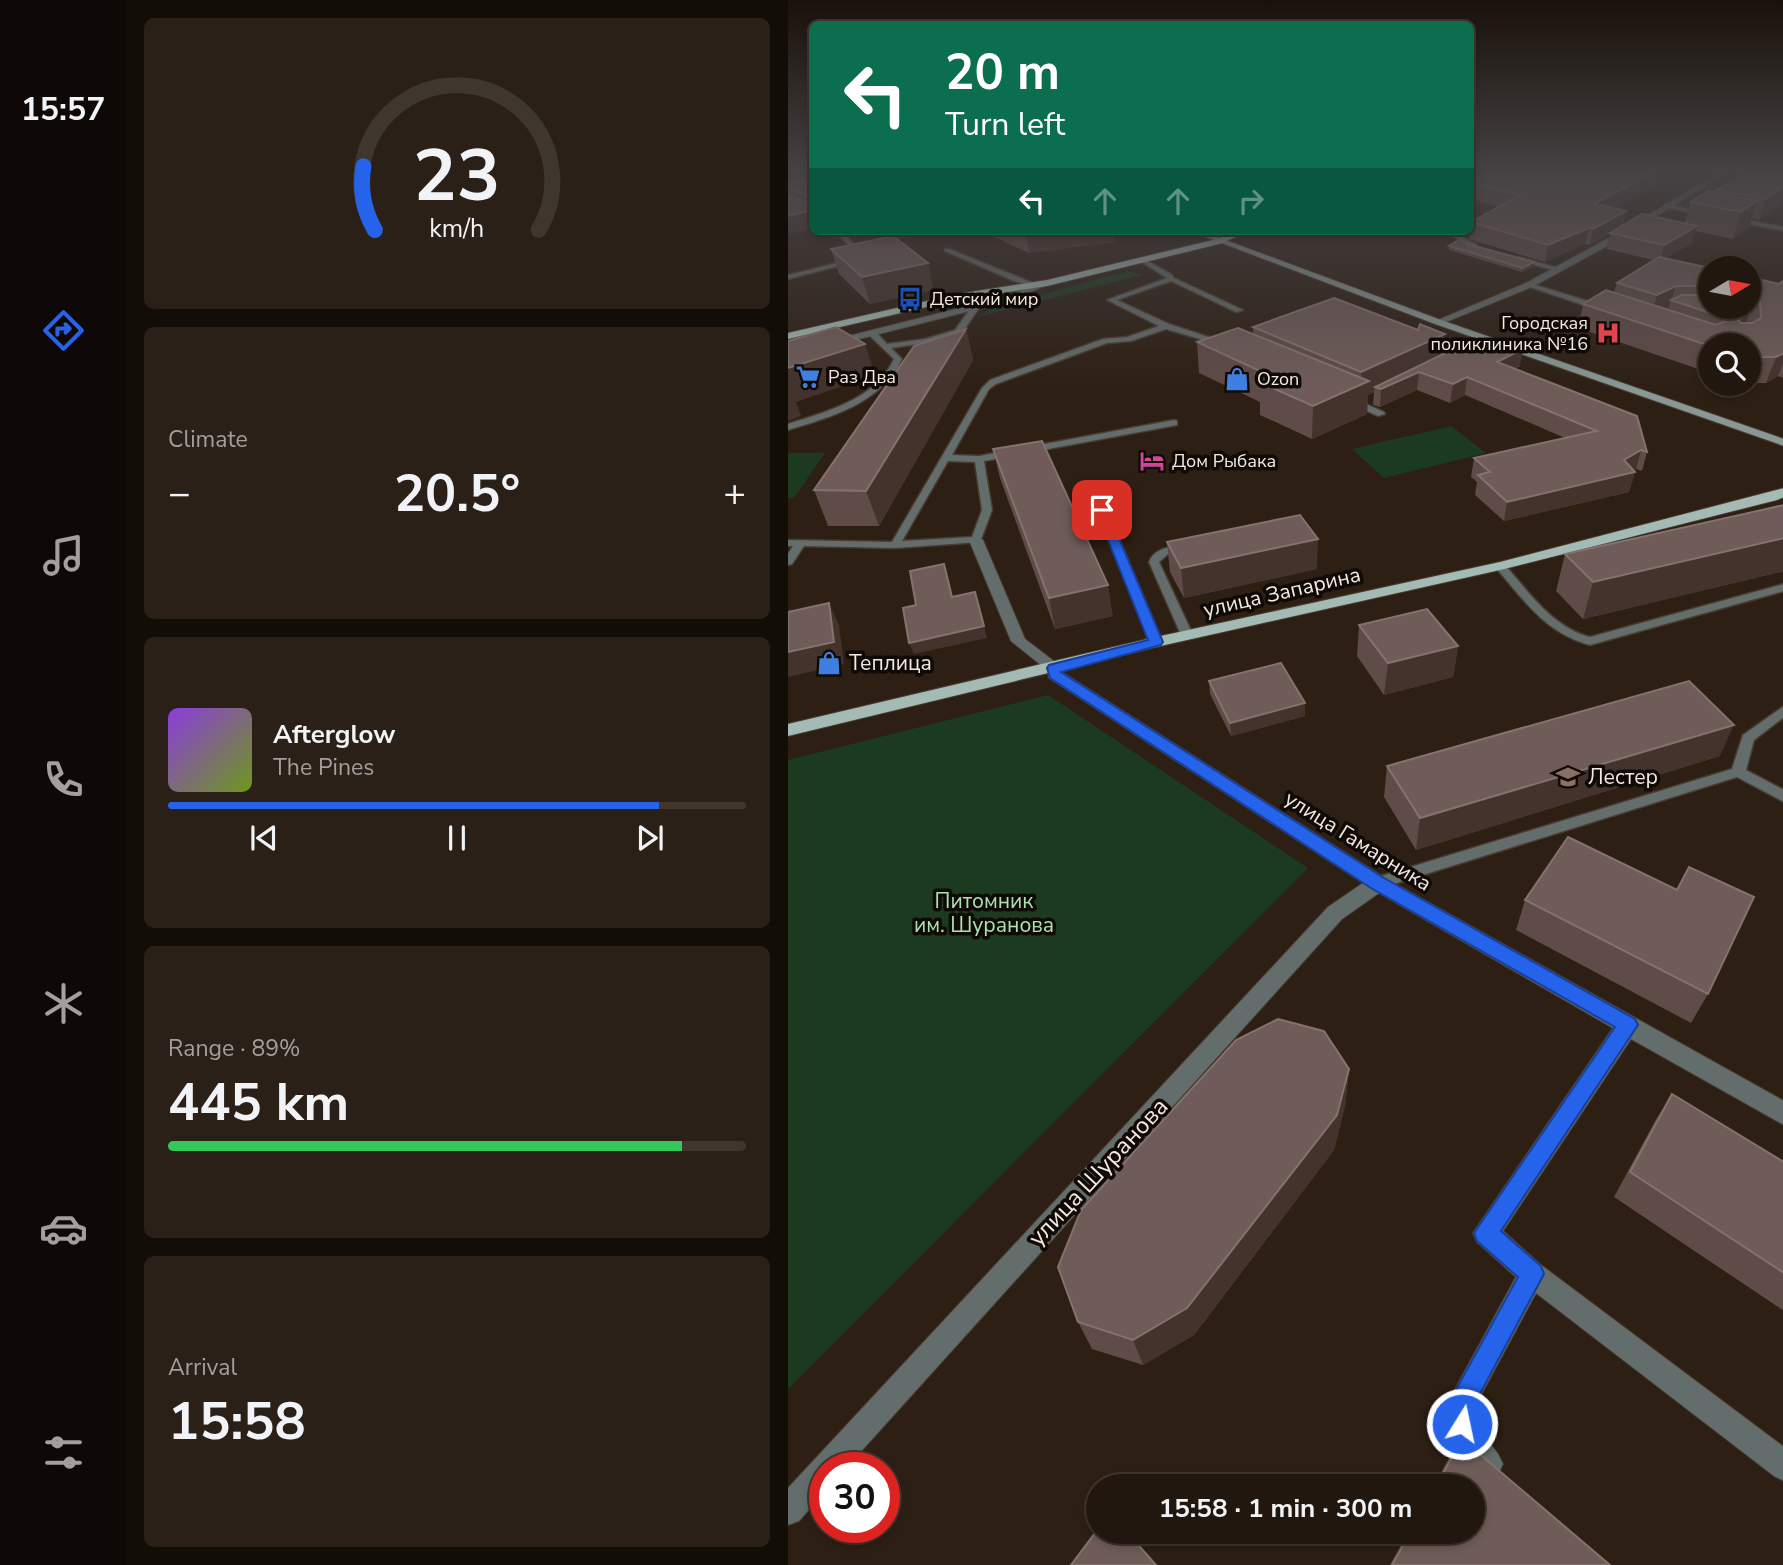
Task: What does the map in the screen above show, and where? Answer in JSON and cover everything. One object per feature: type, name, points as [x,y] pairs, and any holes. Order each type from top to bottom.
[{"type":"main road","points":[[788,336],[957,297],[1034,285],[1208,244]]},
{"type":"main road","points":[[1228,244],[1438,322],[1784,443]]},
{"type":"main road","name":"улица Запарина","points":[[788,730],[1156,642],[1500,566],[1784,492]]},
{"type":"street","points":[[1438,322],[1529,285],[1604,244]]},
{"type":"street","points":[[788,354],[1007,299],[1047,282]]},
{"type":"street","name":"улица Гамарника","points":[[976,540],[1019,641],[1054,668],[1055,674],[1378,883],[1784,1114]]},
{"type":"street","name":"улица Шуранова","points":[[841,1452],[1335,913],[1378,883]]},
{"type":"street","points":[[1628,1025],[1486,1233],[1532,1274],[1784,1466]]},
{"type":"street","points":[[1514,1485],[1473,1450],[1462,1424],[1461,1404],[1532,1274]]},
{"type":"street","name":"улица Шуранова","points":[[788,1510],[809,1487]]},
{"type":"lane","points":[[788,277],[860,259],[862,255],[851,244]]},
{"type":"lane","points":[[1471,244],[1481,248]]},
{"type":"lane","points":[[947,250],[1034,285]]},
{"type":"lane","points":[[1507,255],[1557,270]]},
{"type":"lane","points":[[1142,260],[1169,275],[1171,279],[1239,310]]},
{"type":"lane","points":[[1171,279],[1111,300],[1183,333],[1204,337],[1228,347]]},
{"type":"lane","points":[[1529,285],[1615,313]]},
{"type":"lane","points":[[888,346],[925,341],[958,332],[976,307]]},
{"type":"lane","points":[[895,545],[986,388],[993,382],[1106,341],[1128,339],[1166,326]]},
{"type":"lane","points":[[788,427],[860,401],[895,370],[898,359],[888,346],[873,334]]},
{"type":"lane","points":[[1348,399],[1381,414]]},
{"type":"lane","points":[[1360,405],[1372,399]]},
{"type":"lane","points":[[947,458],[979,459],[1174,423]]},
{"type":"lane","points":[[788,543],[895,545],[976,540],[987,510],[979,459]]},
{"type":"lane","points":[[1102,510],[1156,642]]},
{"type":"lane","points":[[788,562],[800,543]]},
{"type":"lane","points":[[1187,635],[1154,562],[1156,557],[1164,552],[1203,544]]},
{"type":"lane","points":[[1500,566],[1560,631],[1575,639],[1590,641],[1784,587]]},
{"type":"lane","points":[[1738,772],[1748,738],[1784,710]]},
{"type":"lane","points":[[1378,883],[1738,772],[1784,797]]},
{"type":"green space","points":[[1127,271],[1142,275],[974,318],[993,308]]},
{"type":"green space","points":[[1451,426],[1486,453],[1384,478],[1352,449]]},
{"type":"green space","points":[[788,453],[825,453],[794,498],[788,498]]},
{"type":"green space","name":"Питомник им. Шуранова","points":[[1048,695],[1308,868],[788,1389],[788,760]]},
{"type":"building","points":[[855,244],[903,244],[928,263],[862,277],[831,249]]},
{"type":"building","points":[[1467,244],[1534,262],[1523,268],[1449,246]]},
{"type":"building","points":[[1659,257],[1698,265],[1698,286],[1676,286],[1657,295],[1617,283]]},
{"type":"building","points":[[1761,280],[1779,284],[1784,280],[1784,353],[1776,357],[1761,357],[1761,333],[1698,333],[1698,342],[1583,304],[1606,290],[1716,325],[1725,319],[1740,319],[1741,323],[1752,323],[1761,319]]},
{"type":"building","points":[[1682,295],[1696,295],[1698,309],[1671,300]]},
{"type":"building","points":[[1334,298],[1418,330],[1420,324],[1445,334],[1361,372],[1253,327]]},
{"type":"building","points":[[836,327],[865,344],[788,368],[788,341]]},
{"type":"building","points":[[1238,328],[1369,381],[1313,406],[1259,382],[1273,377],[1197,342]]},
{"type":"building","points":[[966,329],[866,491],[814,490],[914,346]]},
{"type":"building","points":[[1466,343],[1523,349],[1497,362],[1637,416],[1647,452],[1641,450],[1624,460],[1635,472],[1507,502],[1478,475],[1490,472],[1474,458],[1597,431],[1467,377],[1453,384],[1419,372],[1381,389],[1375,387]]},
{"type":"building","points":[[1042,441],[1108,585],[1049,598],[993,449]]},
{"type":"building","points":[[1784,505],[1784,538],[1593,582],[1565,554]]},
{"type":"building","points":[[1300,515],[1318,539],[1181,568],[1167,542]]},
{"type":"building","points":[[944,564],[952,597],[975,592],[984,626],[909,643],[903,608],[916,605],[910,571]]},
{"type":"building","points":[[829,603],[834,642],[788,652],[788,612]]},
{"type":"building","points":[[1427,609],[1458,646],[1388,663],[1359,625]]},
{"type":"building","points":[[1281,663],[1305,703],[1230,723],[1209,681]]},
{"type":"building","points":[[1689,681],[1734,725],[1420,818],[1387,766]]},
{"type":"building","points":[[1568,837],[1677,890],[1689,867],[1754,897],[1708,994],[1525,900]]},
{"type":"building","points":[[1278,1019],[1324,1031],[1349,1069],[1337,1115],[1187,1308],[1133,1340],[1078,1322],[1058,1267],[1081,1210],[1236,1040]]},
{"type":"building","points":[[1672,1094],[1784,1162],[1784,1273],[1630,1172]]},
{"type":"building","points":[[1462,1439],[1610,1565],[1392,1565],[1404,1544],[1485,1544],[1485,1474],[1443,1474]]},
{"type":"building","points":[[1087,1544],[1137,1544],[1156,1565],[1071,1565]]},
{"type":"place","name":"Детский мир","points":[[910,299]]},
{"type":"place","name":"Городская поликлиника №16","points":[[1608,333]]},
{"type":"place","name":"Раз Два","points":[[808,377]]},
{"type":"place","name":"Ozon","points":[[1237,379]]},
{"type":"place","name":"Дом Рыбака","points":[[1152,461]]},
{"type":"place","name":"Теплица","points":[[829,663]]},
{"type":"place","name":"Лестер","points":[[1568,777]]},
{"type":"route","points":[[1102,510],[1156,642],[1054,668],[1055,674],[1378,883],[1628,1025],[1486,1233],[1532,1274],[1461,1404],[1462,1424]]}]
